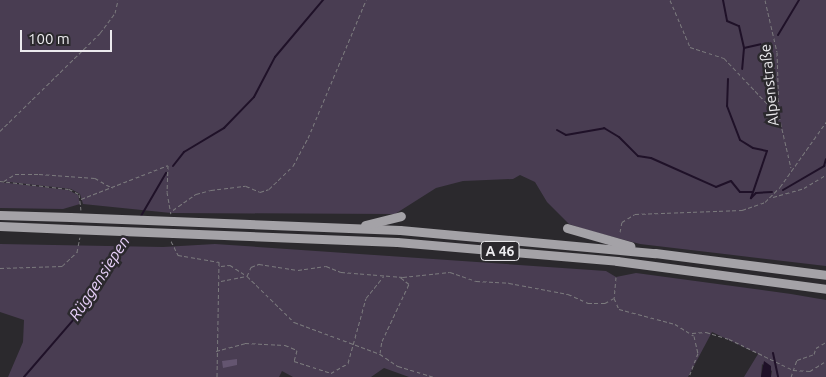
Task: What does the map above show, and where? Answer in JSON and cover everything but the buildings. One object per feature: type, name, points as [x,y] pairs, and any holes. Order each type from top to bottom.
[{"type":"highway","name":"A 46","points":[[0,215],[400,230],[655,253],[826,276]]},
{"type":"highway","points":[[308,226],[323,223],[370,225],[401,216]]},
{"type":"highway","name":"A 46","points":[[0,226],[407,242],[617,261],[826,289]]},
{"type":"highway","points":[[567,228],[655,253]]},
{"type":"path","points":[[0,131],[100,33],[115,13],[118,0]]},
{"type":"path","points":[[81,200],[168,165],[167,192],[171,211],[196,194],[211,190],[246,186],[260,192],[269,189],[301,153],[366,0]]},
{"type":"path","points":[[670,0],[690,47],[724,58],[779,116]]},
{"type":"path","name":"Alpenstraße","points":[[766,0],[777,52],[779,116],[791,168]]},
{"type":"path","points":[[772,198],[791,168],[818,137],[826,122]]},
{"type":"path","points":[[1,182],[15,174],[39,174],[94,178],[113,188]]},
{"type":"path","points":[[620,232],[622,222],[634,214],[742,210],[804,188],[826,175]]},
{"type":"path","points":[[1,182],[69,189],[81,200]]},
{"type":"path","points":[[80,213],[81,200]]},
{"type":"path","points":[[0,268],[62,266],[77,252],[80,232]]},
{"type":"path","points":[[172,246],[178,255],[216,260],[220,266],[221,281],[215,351],[217,377]]},
{"type":"path","points":[[247,276],[251,267],[259,264],[298,270],[326,266],[341,272],[399,277],[450,272],[476,281],[509,283],[568,294],[588,303],[605,303],[614,298]]},
{"type":"path","points":[[220,266],[230,265],[247,276],[294,322],[380,354],[398,366],[435,377]]},
{"type":"path","points":[[330,377],[331,373],[348,363],[355,345],[366,298],[384,275]]},
{"type":"path","points":[[221,281],[247,276]]},
{"type":"path","points":[[380,354],[382,341],[409,284],[399,277]]},
{"type":"path","points":[[616,277],[614,298],[626,312],[675,324],[691,333],[715,334],[793,370],[810,371],[825,361],[826,367]]},
{"type":"path","points":[[689,377],[698,353],[691,333]]},
{"type":"path","points":[[791,377],[797,360],[814,354],[816,348],[826,342]]},
{"type":"path","points":[[215,351],[245,343],[285,345],[297,350],[294,361],[331,373]]},
{"type":"shaded area","points":[[0,0],[826,0],[826,266],[640,244],[587,230],[569,224],[547,202],[535,182],[520,175],[513,179],[463,181],[436,188],[395,214],[171,213],[83,204],[80,194],[71,189],[0,181]]},
{"type":"shaded area","points":[[0,182],[68,190],[78,195],[80,204],[63,209],[0,208]]},
{"type":"shaded area","points":[[0,244],[163,247],[215,244],[606,271],[616,277],[636,273],[791,294],[826,300],[826,377],[771,377],[772,371],[762,364],[761,377],[744,377],[758,354],[712,332],[688,377],[409,377],[384,368],[371,377],[293,377],[282,371],[279,377],[8,377],[23,342],[24,320],[0,312]]},
{"type":"shaded area","points":[[764,361],[771,366],[771,377],[761,377]]},
{"type":"waterway","name":"Rüggensiepen","points":[[173,166],[184,152],[224,128],[254,97],[275,57],[323,0]]},
{"type":"waterway","points":[[723,0],[727,21],[739,26],[744,48],[742,69]]},
{"type":"waterway","points":[[778,35],[799,0]]},
{"type":"waterway","points":[[744,48],[761,44]]},
{"type":"waterway","points":[[728,79],[727,106],[740,140],[753,148],[767,151],[751,198]]},
{"type":"waterway","points":[[557,130],[566,135],[604,128],[619,137],[638,156],[651,158],[716,187],[731,181],[740,192],[752,192]]},
{"type":"waterway","points":[[783,190],[824,166],[826,159]]},
{"type":"waterway","name":"Rüggensiepen","points":[[141,216],[166,173]]},
{"type":"waterway","points":[[751,198],[756,193],[772,192]]},
{"type":"waterway","name":"Rüggensiepen","points":[[24,377],[81,311],[98,276],[129,234]]},
{"type":"waterway","points":[[773,353],[778,377]]}]
